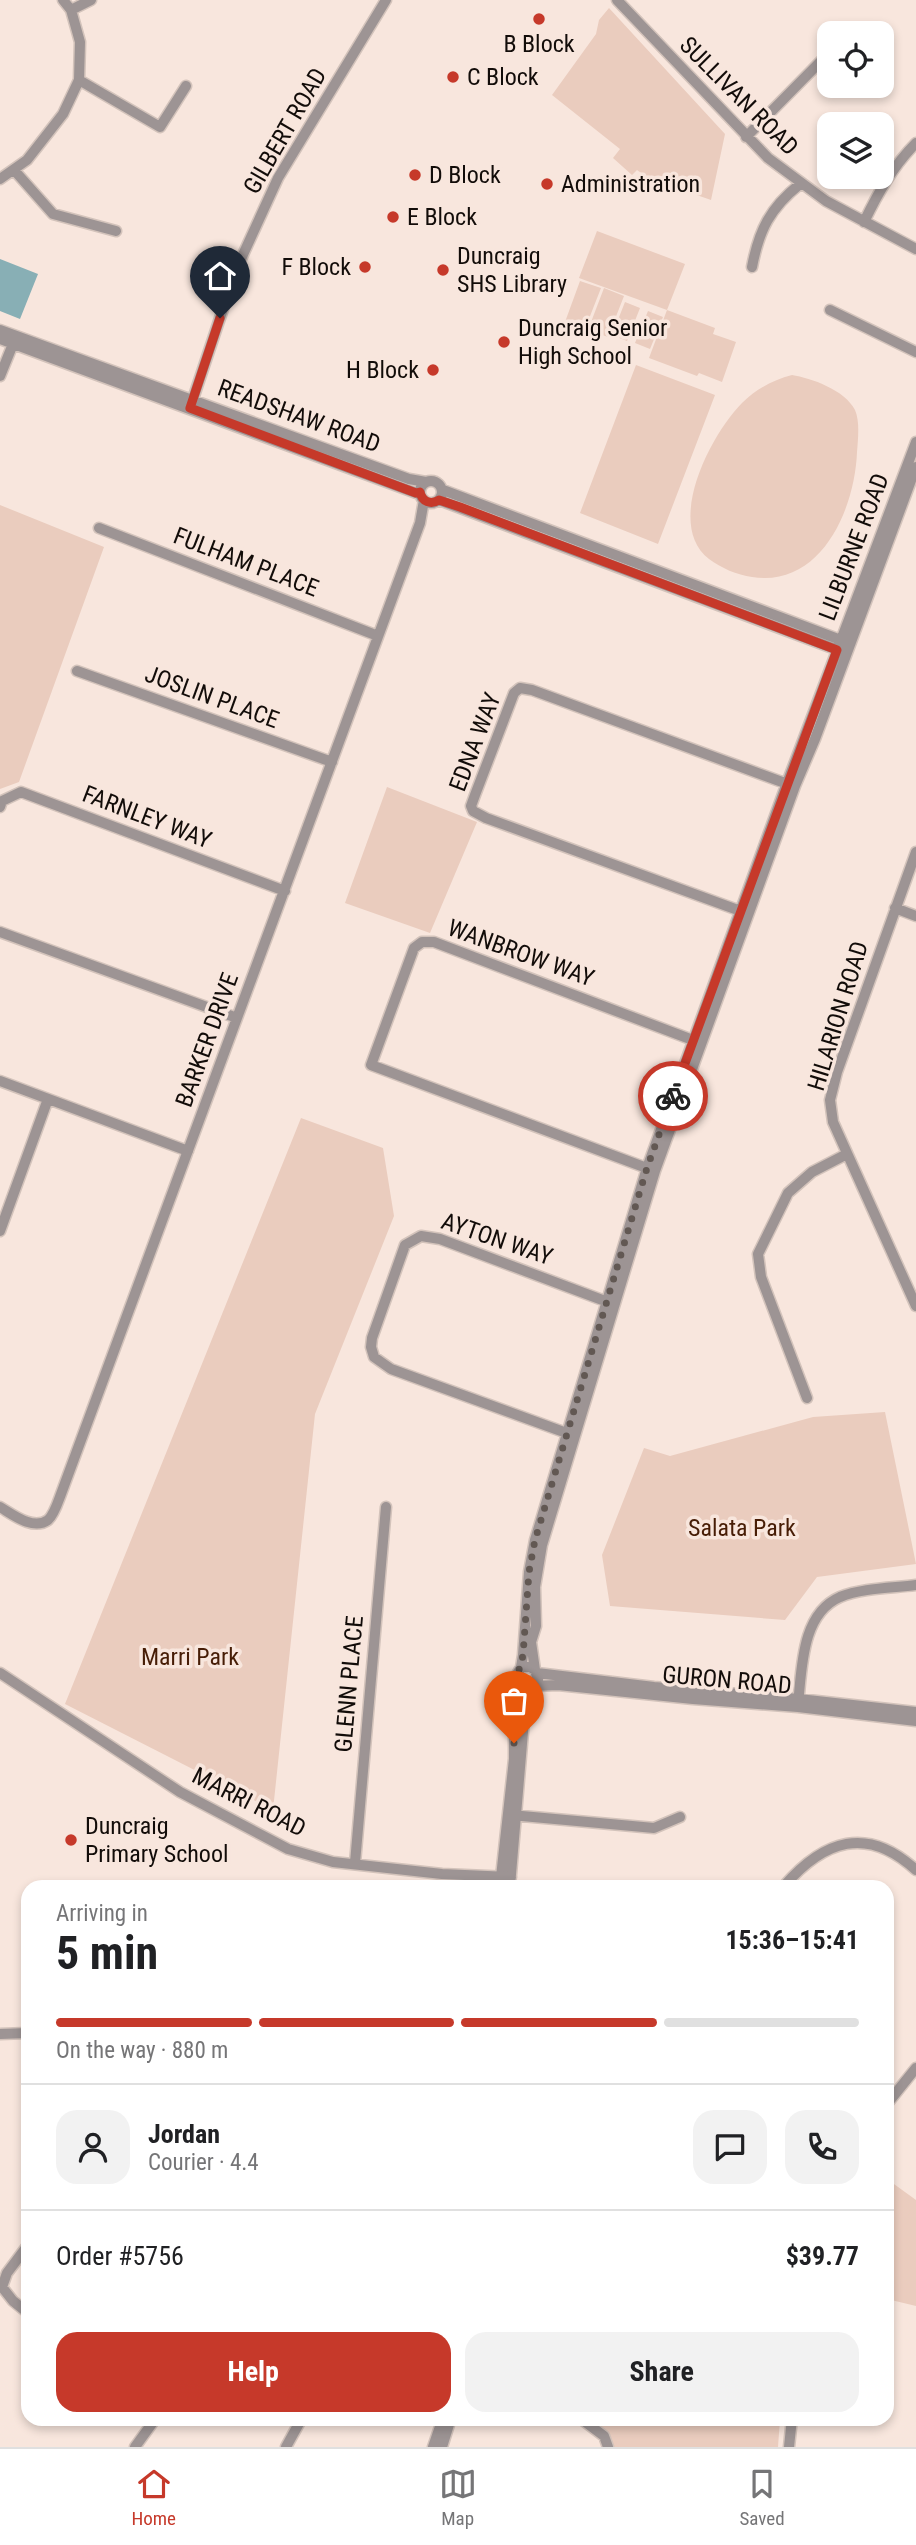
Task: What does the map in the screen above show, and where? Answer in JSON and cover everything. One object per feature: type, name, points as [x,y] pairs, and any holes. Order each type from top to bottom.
[{"type":"street","points":[[0,179],[27,160],[64,114],[79,80],[80,42],[71,10],[63,0]]},
{"type":"street","points":[[71,10],[91,0]]},
{"type":"street","name":"GILBERT ROAD","points":[[192,404],[236,270],[285,164],[386,0]]},
{"type":"street","name":"SULLIVAN ROAD","points":[[617,0],[768,158],[800,184],[916,249]]},
{"type":"street","points":[[746,137],[817,65]]},
{"type":"street","points":[[79,80],[160,127],[186,86]]},
{"type":"street","points":[[864,222],[894,169],[916,143]]},
{"type":"street","points":[[14,170],[53,214],[116,231]]},
{"type":"street","points":[[752,267],[764,224],[800,184]]},
{"type":"street","points":[[830,310],[916,352]]},
{"type":"street","name":"READSHAW ROAD","points":[[0,330],[14,340]]},
{"type":"street","name":"READSHAW ROAD","points":[[0,339],[14,340],[192,404],[416,493],[431,494],[843,647]]},
{"type":"street","points":[[0,376],[14,340]]},
{"type":"street","name":"LILBURNE ROAD","points":[[520,1668],[532,1554],[651,1169],[791,785],[914,462],[916,442]]},
{"type":"street","name":"BARKER DRIVE","points":[[0,1507],[28,1523],[41,1523],[50,1517],[61,1494],[431,494]]},
{"type":"street","name":"FULHAM PLACE","points":[[99,528],[378,636]]},
{"type":"street","name":"JOSLIN PLACE","points":[[77,671],[332,762]]},
{"type":"street","name":"EDNA WAY","points":[[744,912],[486,818],[473,811],[471,806],[475,795],[514,693],[520,688],[532,690],[791,785]]},
{"type":"street","name":"FARNLEY WAY","points":[[0,807],[2,802],[21,792],[285,891]]},
{"type":"street","name":"HILARION ROAD","points":[[916,852],[837,1072],[830,1100],[833,1122],[916,1306]]},
{"type":"street","points":[[895,908],[916,916]]},
{"type":"street","points":[[0,932],[237,1018]]},
{"type":"street","name":"WANBROW WAY","points":[[651,1169],[371,1065],[414,948],[422,942],[433,942],[697,1041]]},
{"type":"street","points":[[0,1081],[188,1151]]},
{"type":"street","points":[[0,1231],[48,1099]]},
{"type":"street","points":[[807,1398],[761,1277],[758,1254],[788,1193],[812,1172],[847,1154]]},
{"type":"street","name":"AYTON WAY","points":[[571,1434],[391,1369],[374,1357],[371,1347],[374,1328],[405,1245],[421,1236],[440,1239],[610,1303]]},
{"type":"street","name":"LILBURNE ROAD","points":[[536,1671],[530,1649],[536,1626],[536,1580],[571,1434]]},
{"type":"street","name":"GLENN PLACE","points":[[355,1863],[386,1507]]},
{"type":"street","points":[[798,1703],[811,1625],[818,1615],[840,1597],[916,1585]]},
{"type":"street","points":[[505,1880],[514,1728],[520,1701],[519,1686],[515,1678],[520,1668],[530,1667],[536,1671],[538,1680],[532,1687],[524,1720],[511,1815]]},
{"type":"street","name":"GURON ROAD","points":[[536,1671],[798,1703],[916,1712]]},
{"type":"street","name":"MARRI ROAD","points":[[0,1673],[180,1792],[288,1849],[333,1861],[496,1880]]},
{"type":"street","name":"GURON ROAD","points":[[532,1687],[558,1685],[692,1699],[798,1703],[916,1721]]},
{"type":"street","points":[[519,1686],[532,1687]]},
{"type":"street","points":[[511,1815],[654,1828],[680,1816]]},
{"type":"street","points":[[789,1880],[802,1866],[835,1845],[870,1842],[902,1857],[916,1870]]},
{"type":"street","points":[[0,2034],[21,2033]]},
{"type":"street","points":[[894,2096],[916,2068]]},
{"type":"street","points":[[21,2254],[7,2273],[2,2287],[21,2307]]},
{"type":"street","points":[[135,2447],[150,2426]]},
{"type":"street","points":[[286,2447],[298,2426]]},
{"type":"street","points":[[433,2447],[440,2426]]},
{"type":"street","points":[[442,2447],[449,2426]]},
{"type":"street","points":[[590,2426],[604,2437],[608,2447]]},
{"type":"street","points":[[789,2447],[791,2426]]},
{"type":"green space","points":[[609,8],[725,134],[711,200],[648,178],[637,170],[632,175],[613,158],[620,149],[552,95],[596,34],[599,20]]},
{"type":"green space","points":[[597,231],[685,264],[667,310],[579,278]]},
{"type":"green space","points":[[580,281],[601,288],[585,329],[565,322]]},
{"type":"green space","points":[[604,288],[624,296],[608,337],[588,330]]},
{"type":"green space","points":[[625,302],[640,308],[627,341],[612,335]]},
{"type":"green space","points":[[667,310],[715,328],[713,334],[736,342],[722,382],[699,373],[697,376],[649,358]]},
{"type":"green space","points":[[648,311],[663,317],[650,349],[635,343]]},
{"type":"green space","points":[[636,365],[715,395],[658,544],[580,513]]},
{"type":"green space","points":[[792,375],[818,382],[836,391],[855,410],[858,430],[855,474],[841,520],[830,540],[815,557],[797,570],[776,577],[746,576],[729,571],[709,559],[696,544],[691,524],[691,502],[706,457],[730,417],[759,389]]},
{"type":"green space","points":[[0,505],[104,547],[19,782],[0,789]]},
{"type":"green space","points":[[387,787],[477,822],[430,933],[345,903]]},
{"type":"green space","name":"Marri Park","points":[[301,1118],[383,1148],[394,1216],[315,1414],[273,1810],[65,1704]]},
{"type":"green space","name":"Salata Park","points":[[885,1412],[916,1564],[817,1577],[785,1620],[610,1606],[602,1555],[644,1448],[670,1456],[813,1417]]},
{"type":"green space","points":[[894,2184],[916,2200],[916,2306],[894,2301]]},
{"type":"green space","points":[[600,2426],[780,2426],[778,2447],[613,2447]]},
{"type":"water","points":[[0,259],[38,274],[20,319],[0,311]]},
{"type":"way so far","points":[[514,1743],[514,1728],[520,1701],[519,1686],[515,1678],[523,1655],[529,1572],[535,1540],[647,1168],[673,1096]]},
{"type":"place","name":"B Block","points":[[539,19]]},
{"type":"place","name":"C Block","points":[[453,77]]},
{"type":"place","name":"D Block","points":[[415,175]]},
{"type":"place","name":"Administration","points":[[547,184]]},
{"type":"place","name":"E Block","points":[[393,217]]},
{"type":"place","name":"F Block","points":[[365,267]]},
{"type":"place","name":"Duncraig SHS Library","points":[[443,270]]},
{"type":"place","name":"Duncraig Senior High School","points":[[504,342]]},
{"type":"place","name":"H Block","points":[[433,370]]},
{"type":"place","name":"Duncraig Primary School","points":[[71,1840]]},
{"type":"route","points":[[220,318],[190,408],[416,493],[420,492],[427,502],[434,503],[439,500],[460,507],[837,650],[673,1096]]}]
